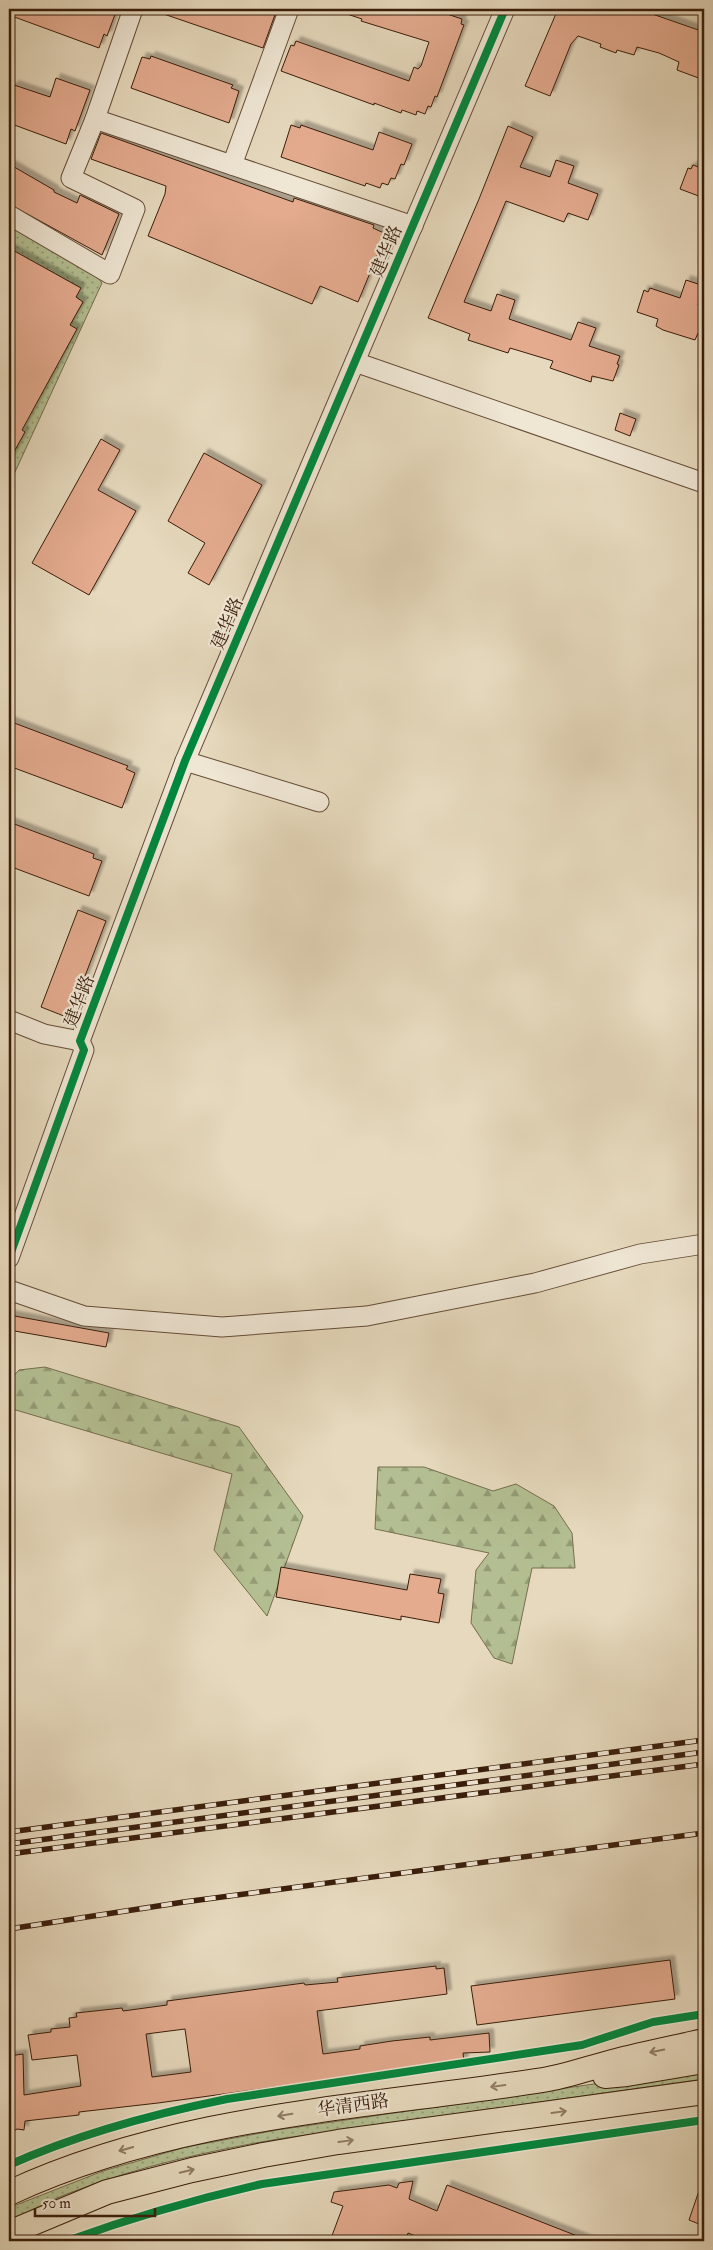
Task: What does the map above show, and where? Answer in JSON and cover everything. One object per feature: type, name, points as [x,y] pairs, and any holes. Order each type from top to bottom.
[{"type":"main road","name":"华清西路","points":[[9,2193],[58,2171],[113,2153],[183,2134],[244,2121],[545,2080],[637,2055],[704,2041]]},
{"type":"main road","points":[[545,2080],[627,2074],[704,2061]]},
{"type":"main road","name":"华清西路","points":[[9,2233],[107,2192],[192,2170],[254,2157],[338,2142],[704,2092]]},
{"type":"street","points":[[9,215],[110,274],[135,209],[70,178],[95,119],[133,9]]},
{"type":"street","points":[[232,165],[289,9]]},
{"type":"street","name":"建华路","points":[[9,1258],[84,1050],[80,1041],[185,761],[505,9]]},
{"type":"street","points":[[95,119],[413,226]]},
{"type":"street","points":[[355,362],[704,483]]},
{"type":"street","points":[[185,761],[319,802]]},
{"type":"street","points":[[9,1020],[44,1034],[80,1041]]},
{"type":"street","points":[[9,1290],[84,1316],[222,1327],[366,1316],[535,1283],[640,1254],[704,1244]]},
{"type":"green space","points":[[9,219],[88,265],[102,283],[9,485]]},
{"type":"green space","points":[[45,1367],[239,1427],[303,1516],[267,1616],[214,1550],[232,1474],[9,1408],[9,1381],[19,1370]]},
{"type":"green space","points":[[378,1467],[424,1467],[493,1491],[516,1484],[554,1506],[572,1533],[575,1568],[532,1568],[512,1664],[494,1658],[471,1623],[476,1570],[489,1553],[375,1529]]},
{"type":"green space","points":[[704,2068],[704,2079],[278,2139],[201,2154],[100,2182],[58,2198],[9,2221],[9,2209],[16,2205],[103,2171],[186,2147],[277,2130]]},
{"type":"building","points":[[9,9],[117,9],[107,36],[104,34],[99,48],[9,15]]},
{"type":"building","points":[[156,9],[277,9],[263,48],[155,11]]},
{"type":"building","points":[[339,9],[432,9],[462,19],[461,24],[464,25],[437,97],[435,96],[431,107],[428,106],[425,114],[417,111],[416,115],[402,110],[401,113],[374,103],[374,105],[281,71],[291,45],[294,46],[296,41],[409,81],[414,67],[418,69],[421,66],[429,42],[361,21],[362,19],[338,11]]},
{"type":"building","points":[[558,9],[638,9],[704,32],[704,80],[677,70],[679,62],[659,53],[637,47],[634,55],[617,50],[616,53],[600,47],[601,44],[578,36],[571,44],[550,96],[525,86]]},
{"type":"building","points":[[151,56],[233,85],[231,88],[239,91],[229,123],[131,88],[142,57],[150,59]]},
{"type":"building","points":[[56,78],[90,90],[75,131],[71,129],[66,144],[9,123],[9,87],[13,88],[14,85],[50,97]]},
{"type":"building","points":[[291,125],[300,128],[301,125],[373,150],[379,132],[412,144],[404,165],[401,164],[395,179],[391,178],[388,185],[382,183],[380,188],[366,183],[365,186],[281,157]]},
{"type":"building","points":[[508,126],[533,137],[520,167],[550,177],[556,160],[574,166],[568,183],[598,194],[588,220],[568,213],[564,222],[506,201],[464,302],[491,311],[497,294],[515,300],[509,319],[571,340],[578,322],[596,328],[589,346],[620,356],[613,381],[592,376],[591,382],[550,368],[553,361],[510,348],[508,353],[468,340],[470,334],[428,318]]},
{"type":"building","points":[[101,133],[293,202],[294,198],[374,225],[373,228],[386,234],[358,302],[320,286],[312,304],[148,236],[165,194],[166,186],[91,159]]},
{"type":"building","points":[[9,164],[54,190],[54,192],[77,203],[80,195],[119,214],[102,255],[9,204]]},
{"type":"building","points":[[693,165],[704,169],[704,198],[680,189],[688,168],[691,169]]},
{"type":"building","points":[[9,248],[81,288],[76,297],[83,302],[70,325],[77,329],[22,430],[25,432],[9,461]]},
{"type":"building","points":[[686,280],[704,286],[698,305],[704,307],[704,335],[698,333],[695,340],[663,330],[656,326],[658,319],[637,312],[644,290],[648,292],[650,288],[680,298]]},
{"type":"building","points":[[620,413],[636,419],[630,436],[615,430]]},
{"type":"building","points":[[101,439],[120,450],[98,490],[136,511],[89,595],[32,563]]},
{"type":"building","points":[[204,453],[262,485],[209,585],[188,573],[205,543],[168,521]]},
{"type":"building","points":[[9,721],[128,766],[126,769],[135,773],[122,808],[9,766]]},
{"type":"building","points":[[9,822],[94,854],[93,858],[102,861],[89,896],[9,866]]},
{"type":"building","points":[[78,910],[106,921],[69,1018],[41,1007]]},
{"type":"building","points":[[9,1315],[109,1333],[106,1347],[9,1330]]},
{"type":"building","points":[[281,1567],[407,1590],[410,1574],[441,1579],[438,1593],[444,1594],[439,1623],[401,1616],[401,1620],[276,1597]]},
{"type":"building","points":[[670,1960],[675,1999],[477,2025],[471,1986]]},
{"type":"building","points":[[436,1966],[436,1969],[444,1968],[447,1994],[317,2011],[323,2054],[360,2049],[360,2046],[392,2041],[430,2037],[430,2040],[489,2033],[490,2052],[463,2053],[464,2061],[79,2112],[79,2115],[25,2121],[24,2130],[17,2129],[9,2134],[9,2056],[23,2054],[24,2095],[81,2086],[77,2055],[32,2060],[28,2035],[51,2032],[51,2029],[70,2027],[69,2018],[77,2017],[76,2013],[122,2008],[123,2011],[167,2005],[167,2001],[304,1983],[305,1985],[338,1982],[337,1978]],"holes":[[[185,2029],[191,2072],[152,2077],[146,2034]]]},
{"type":"building","points":[[413,2181],[409,2199],[437,2211],[447,2185],[590,2241],[429,2241],[408,2233],[405,2241],[330,2241],[343,2206],[331,2202],[334,2192],[389,2185],[397,2188],[399,2183]]},
{"type":"building","points":[[702,2182],[704,2182],[704,2226],[689,2220]]},
{"type":"railway","points":[[9,1832],[704,1740]]},
{"type":"railway","points":[[9,1844],[704,1752]]},
{"type":"railway","points":[[9,1854],[704,1764]]},
{"type":"railway","points":[[9,1929],[184,1902],[704,1833]]},
{"type":"cycle path","points":[[9,1258],[84,1050],[80,1041],[185,761],[505,9]]},
{"type":"cycle path","points":[[9,2165],[89,2134],[199,2105],[227,2099],[582,2045],[653,2022],[704,2014]]},
{"type":"cycle path","points":[[67,2241],[115,2224],[262,2184],[704,2120]]}]
